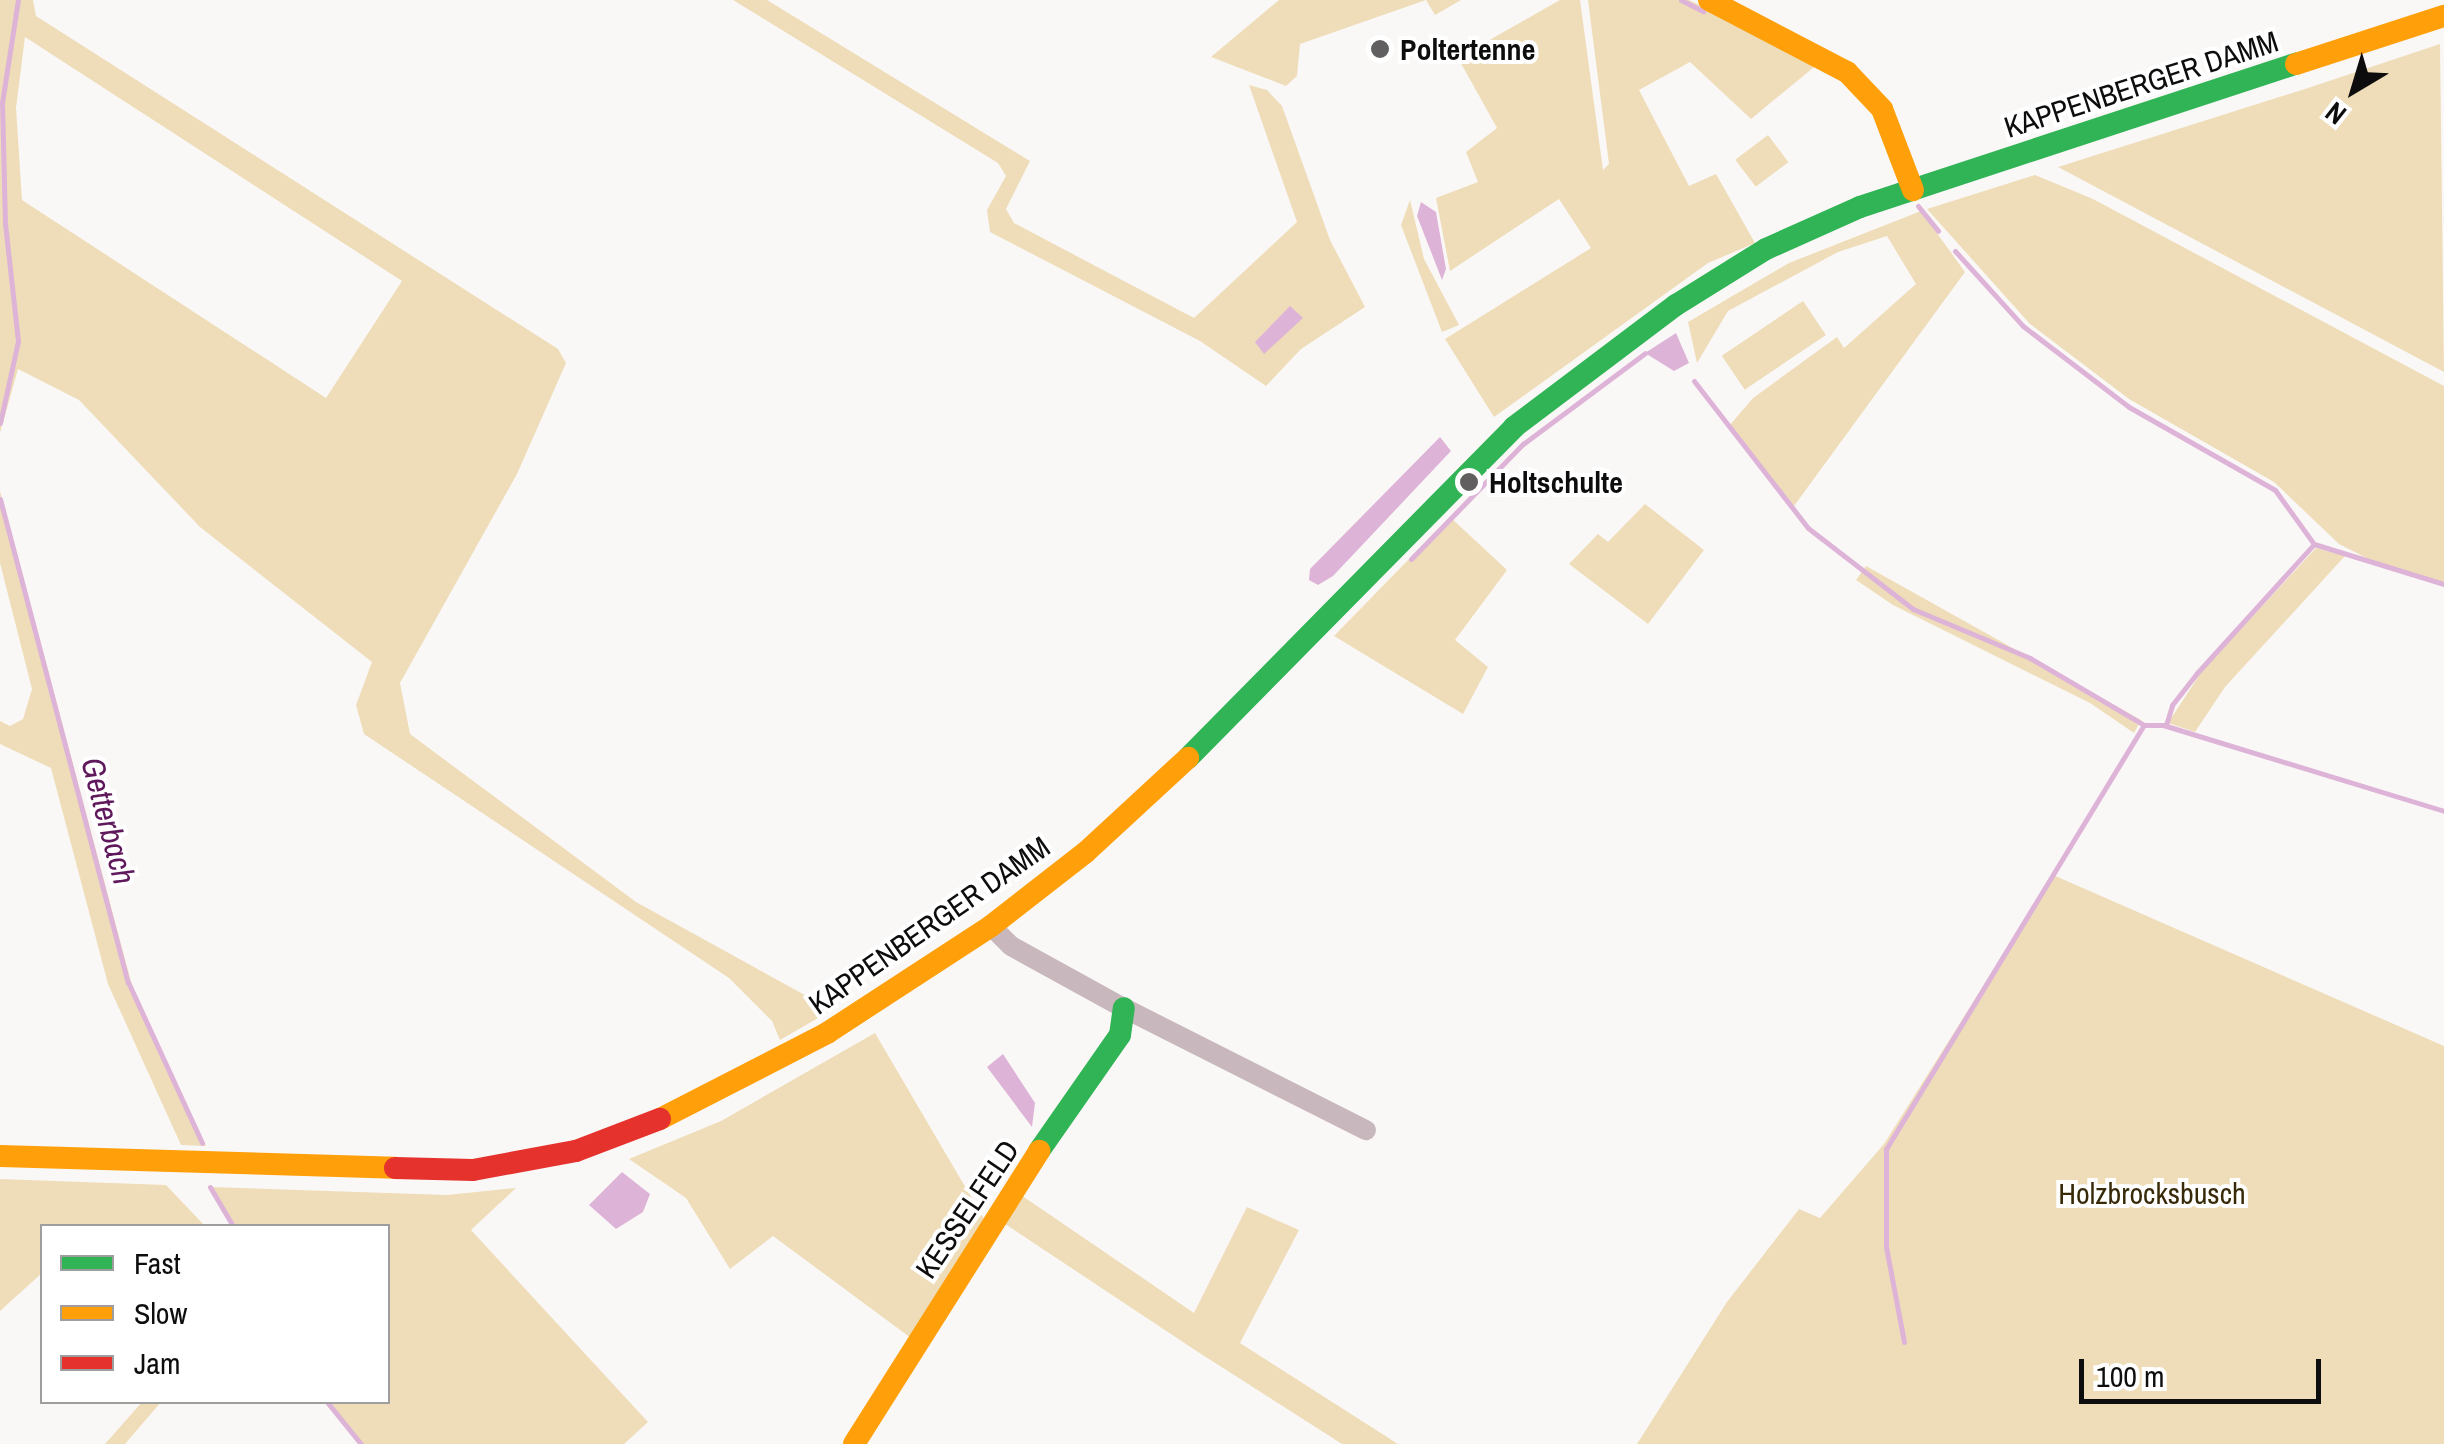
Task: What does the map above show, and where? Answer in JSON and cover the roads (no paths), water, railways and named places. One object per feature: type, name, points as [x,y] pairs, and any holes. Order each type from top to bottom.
[{"type":"main road","points":[[1709,0],[1847,72],[1882,109],[1913,190]]},
{"type":"main road","name":"KAPPENBERGER DAMM","points":[[0,1156],[425,1172],[528,1162],[612,1140],[756,1074],[990,926],[1148,797],[1440,498],[1560,388],[1766,249],[1913,190],[2444,16]]},
{"type":"main road","name":"KESSELFELD","points":[[854,1444],[1007,1196],[1104,1061],[1120,1035],[1124,1008]]},
{"type":"street","points":[[990,926],[1011,946],[1124,1008],[1366,1130]]},
{"type":"waterway","name":"Getterbach","points":[[0,423],[18,341],[5,224],[2,103],[18,0]]},
{"type":"waterway","points":[[1681,0],[1703,11]]},
{"type":"waterway","points":[[1918,206],[1938,231]]},
{"type":"waterway","points":[[1955,251],[2023,326],[2129,407],[2275,490],[2314,544],[2444,584]]},
{"type":"waterway","points":[[1411,559],[1523,444],[1645,353]]},
{"type":"waterway","points":[[1694,381],[1808,528],[1913,609],[2030,658],[2144,725],[2163,725],[2444,811]]},
{"type":"waterway","name":"Getterbach","points":[[0,499],[128,982],[202,1143]]},
{"type":"waterway","points":[[2166,725],[2172,705],[2197,673],[2314,544]]},
{"type":"waterway","points":[[1904,1342],[1886,1247],[1886,1149],[2144,725]]},
{"type":"waterway","name":"Getterbach","points":[[210,1187],[232,1224]]},
{"type":"waterway","name":"Getterbach","points":[[329,1404],[361,1444]]},
{"type":"place","name":"Poltertenne","points":[[1380,49]]},
{"type":"place","name":"Holtschulte","points":[[1469,482]]},
{"type":"park label","name":"Holzbrocksbusch","points":[[2152,1193]]}]
